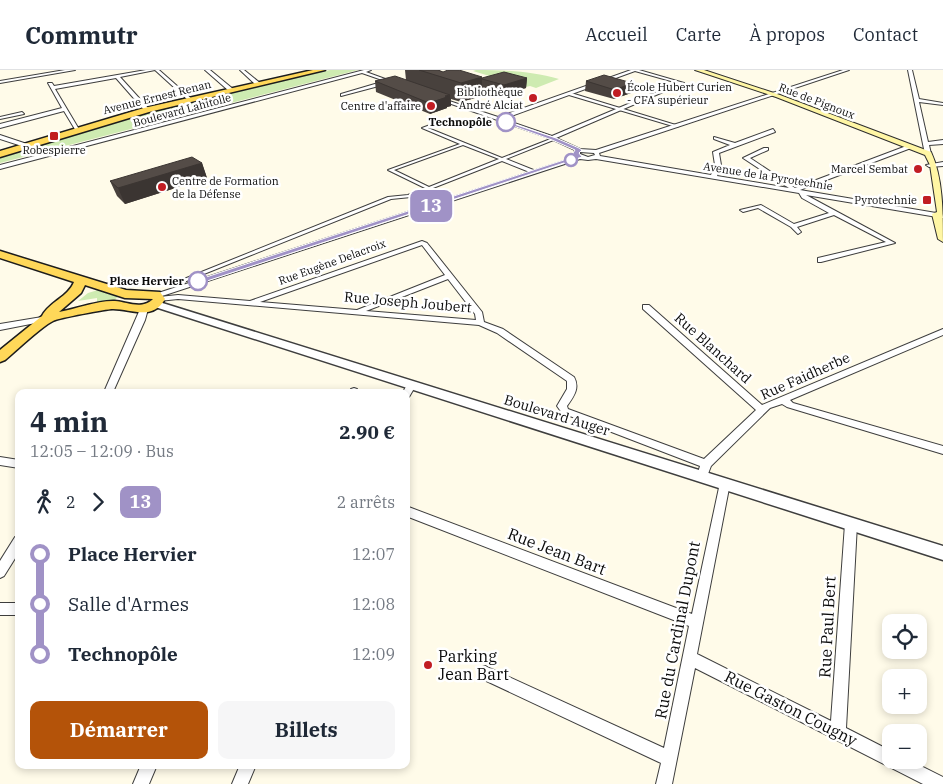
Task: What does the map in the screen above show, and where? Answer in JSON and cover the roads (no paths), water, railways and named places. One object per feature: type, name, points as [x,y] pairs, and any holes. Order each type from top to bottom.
[{"type":"main road","name":"Avenue Ernest Renan","points":[[0,154],[146,110],[303,72],[322,70]]},
{"type":"main road","name":"Rue de Pignoux","points":[[698,70],[773,94],[909,147],[930,161]]},
{"type":"main road","points":[[930,161],[930,193],[940,218],[943,239]]},
{"type":"main road","points":[[0,254],[153,304]]},
{"type":"main road","points":[[0,357],[48,318],[50,313],[77,290],[81,280]]},
{"type":"main road","points":[[72,313],[64,311],[62,308],[68,298],[94,287],[104,287]]},
{"type":"main road","points":[[48,318],[113,305],[136,309],[153,304]]},
{"type":"street","points":[[43,73],[53,70]]},
{"type":"street","points":[[0,81],[43,73],[73,70]]},
{"type":"street","points":[[52,88],[153,70]]},
{"type":"street","points":[[158,70],[191,100]]},
{"type":"street","points":[[207,70],[232,90]]},
{"type":"street","points":[[242,70],[258,84]]},
{"type":"street","name":"Boulevard Lahitolle","points":[[0,167],[369,70]]},
{"type":"street","points":[[110,389],[153,304],[181,284],[390,198],[409,196],[502,159],[682,83],[634,70],[498,119]]},
{"type":"street","points":[[181,284],[452,199],[534,172],[579,154],[596,154],[847,70]]},
{"type":"street","points":[[910,70],[930,161],[943,164]]},
{"type":"street","points":[[362,72],[400,84]]},
{"type":"street","points":[[43,73],[78,130]]},
{"type":"street","points":[[117,77],[146,110]]},
{"type":"street","points":[[342,95],[391,82]]},
{"type":"street","points":[[570,94],[677,126]]},
{"type":"street","points":[[433,96],[552,138],[579,154]]},
{"type":"street","points":[[916,100],[943,104]]},
{"type":"street","points":[[0,126],[65,109]]},
{"type":"street","points":[[0,118],[22,113]]},
{"type":"street","points":[[442,122],[424,128],[534,172]]},
{"type":"street","points":[[713,178],[718,165],[716,152],[773,131]]},
{"type":"street","points":[[0,137],[28,146]]},
{"type":"street","points":[[716,138],[734,145]]},
{"type":"street","points":[[724,142],[734,140],[742,143]]},
{"type":"street","points":[[926,144],[943,142]]},
{"type":"street","points":[[452,199],[390,170],[463,144]]},
{"type":"street","points":[[766,150],[746,158],[792,187],[792,190],[909,147]]},
{"type":"street","name":"Avenue de la Pyrotechnie","points":[[596,154],[713,178],[792,190],[940,218]]},
{"type":"street","points":[[801,192],[804,197],[892,243],[821,260]]},
{"type":"street","points":[[743,210],[759,206],[795,229],[835,213]]},
{"type":"street","name":"Rue Eugène Delacroix","points":[[249,303],[422,243],[425,244],[449,276]]},
{"type":"street","points":[[358,311],[449,276],[479,314],[480,323]]},
{"type":"street","name":"Rue Joseph Joubert","points":[[153,304],[178,297],[480,323],[500,331],[571,379],[573,388],[562,406],[565,411],[704,470]]},
{"type":"street","name":"Boulevard Auger","points":[[153,304],[405,389]]},
{"type":"street","name":"Rue Blanchard","points":[[646,307],[762,410]]},
{"type":"street","points":[[0,327],[48,318]]},
{"type":"street","name":"Rue Faidherbe","points":[[704,470],[767,406],[943,332]]},
{"type":"street","name":"Boulevard Auger","points":[[410,391],[704,470],[725,483],[943,554]]},
{"type":"street","points":[[782,399],[790,405],[943,450]]},
{"type":"street","points":[[0,461],[15,463]]},
{"type":"street","name":"Rue du Cardinal Dupont","points":[[664,784],[725,483]]},
{"type":"street","name":"Rue Jean Bart","points":[[410,513],[696,622]]},
{"type":"street","name":"Rue Paul Bert","points":[[838,732],[850,524]]},
{"type":"street","points":[[0,572],[15,548]]},
{"type":"street","points":[[0,609],[15,608]]},
{"type":"street","name":"Rue Gaston Cougny","points":[[690,658],[882,754]]},
{"type":"street","points":[[485,673],[668,758]]},
{"type":"street","points":[[141,784],[147,769]]},
{"type":"street","points":[[240,784],[246,769]]},
{"type":"street","name":"Rue Gaston Cougny","points":[[911,769],[940,784]]},
{"type":"place","name":"École Hubert Curien - CFA supérieur","points":[[617,93]]},
{"type":"place","name":"Bibliothèque André Alciat","points":[[533,98]]},
{"type":"place","name":"Centre d'affaire","points":[[431,106]]},
{"type":"place","name":"Technopôle","points":[[506,122]]},
{"type":"place","name":"Robespierre","points":[[54,136]]},
{"type":"place","name":"Marcel Sembat","points":[[918,169]]},
{"type":"place","name":"Centre de Formation de la Défense","points":[[162,187]]},
{"type":"place","name":"Pyrotechnie","points":[[927,200]]},
{"type":"place","name":"Place Hervier","points":[[198,281]]},
{"type":"place","name":"Parking Jean Bart","points":[[428,665]]}]
